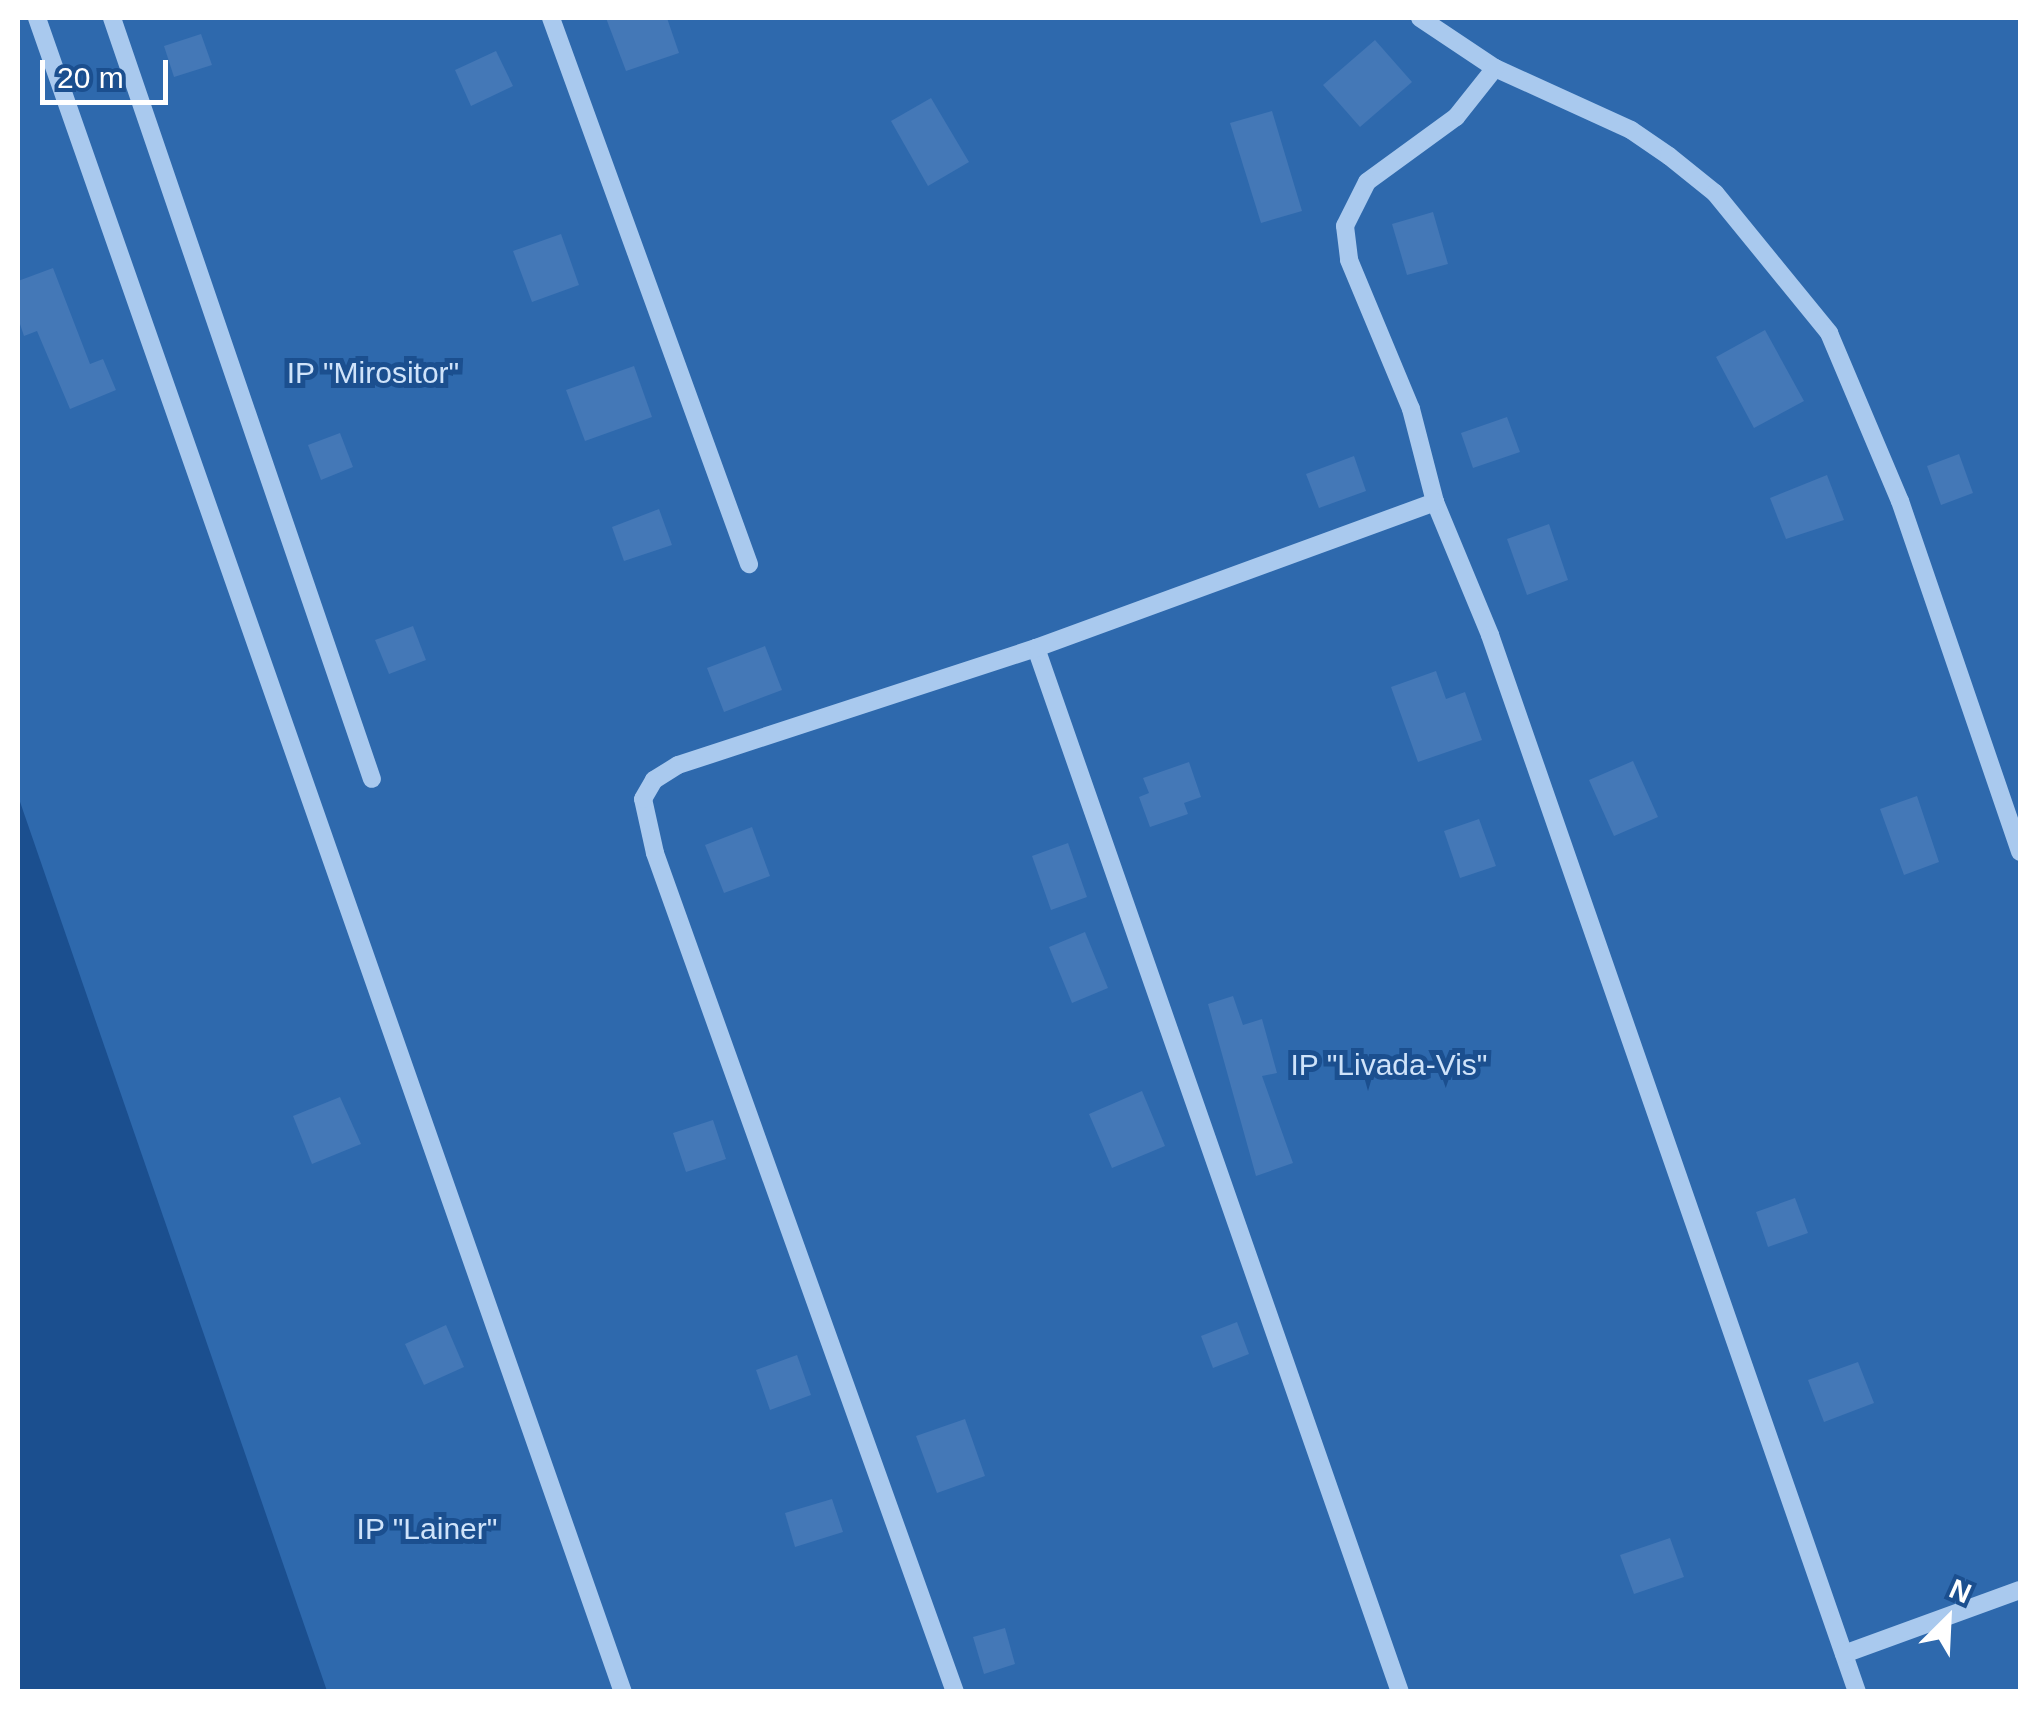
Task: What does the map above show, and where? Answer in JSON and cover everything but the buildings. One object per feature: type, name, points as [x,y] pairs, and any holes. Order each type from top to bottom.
[{"type":"street","points":[[37,18],[623,1692]]},
{"type":"street","points":[[112,18],[372,779]]},
{"type":"street","points":[[551,18],[748,564]]},
{"type":"street","points":[[1420,18],[1495,68],[1631,130],[1670,156],[1768,252],[1829,333],[1900,501],[2020,852]]},
{"type":"street","points":[[1495,68],[1456,117],[1367,182],[1345,226],[1349,260],[1411,409],[1435,502],[1490,636],[1856,1692]]},
{"type":"street","points":[[955,1692],[655,853],[643,799],[654,780],[678,765],[1036,648],[1435,502]]},
{"type":"street","points":[[1036,648],[1400,1692]]},
{"type":"street","points":[[1844,1654],[2020,1590]]},
{"type":"green space","name":"IP \"Livada-Vis\"","points":[[18,18],[2020,18],[2020,1691],[327,1691],[18,796]]},
{"type":"park label","name":"IP \"Mirositor\"","points":[[373,373]]},
{"type":"park label","name":"IP \"Lainer\"","points":[[427,1529]]}]
